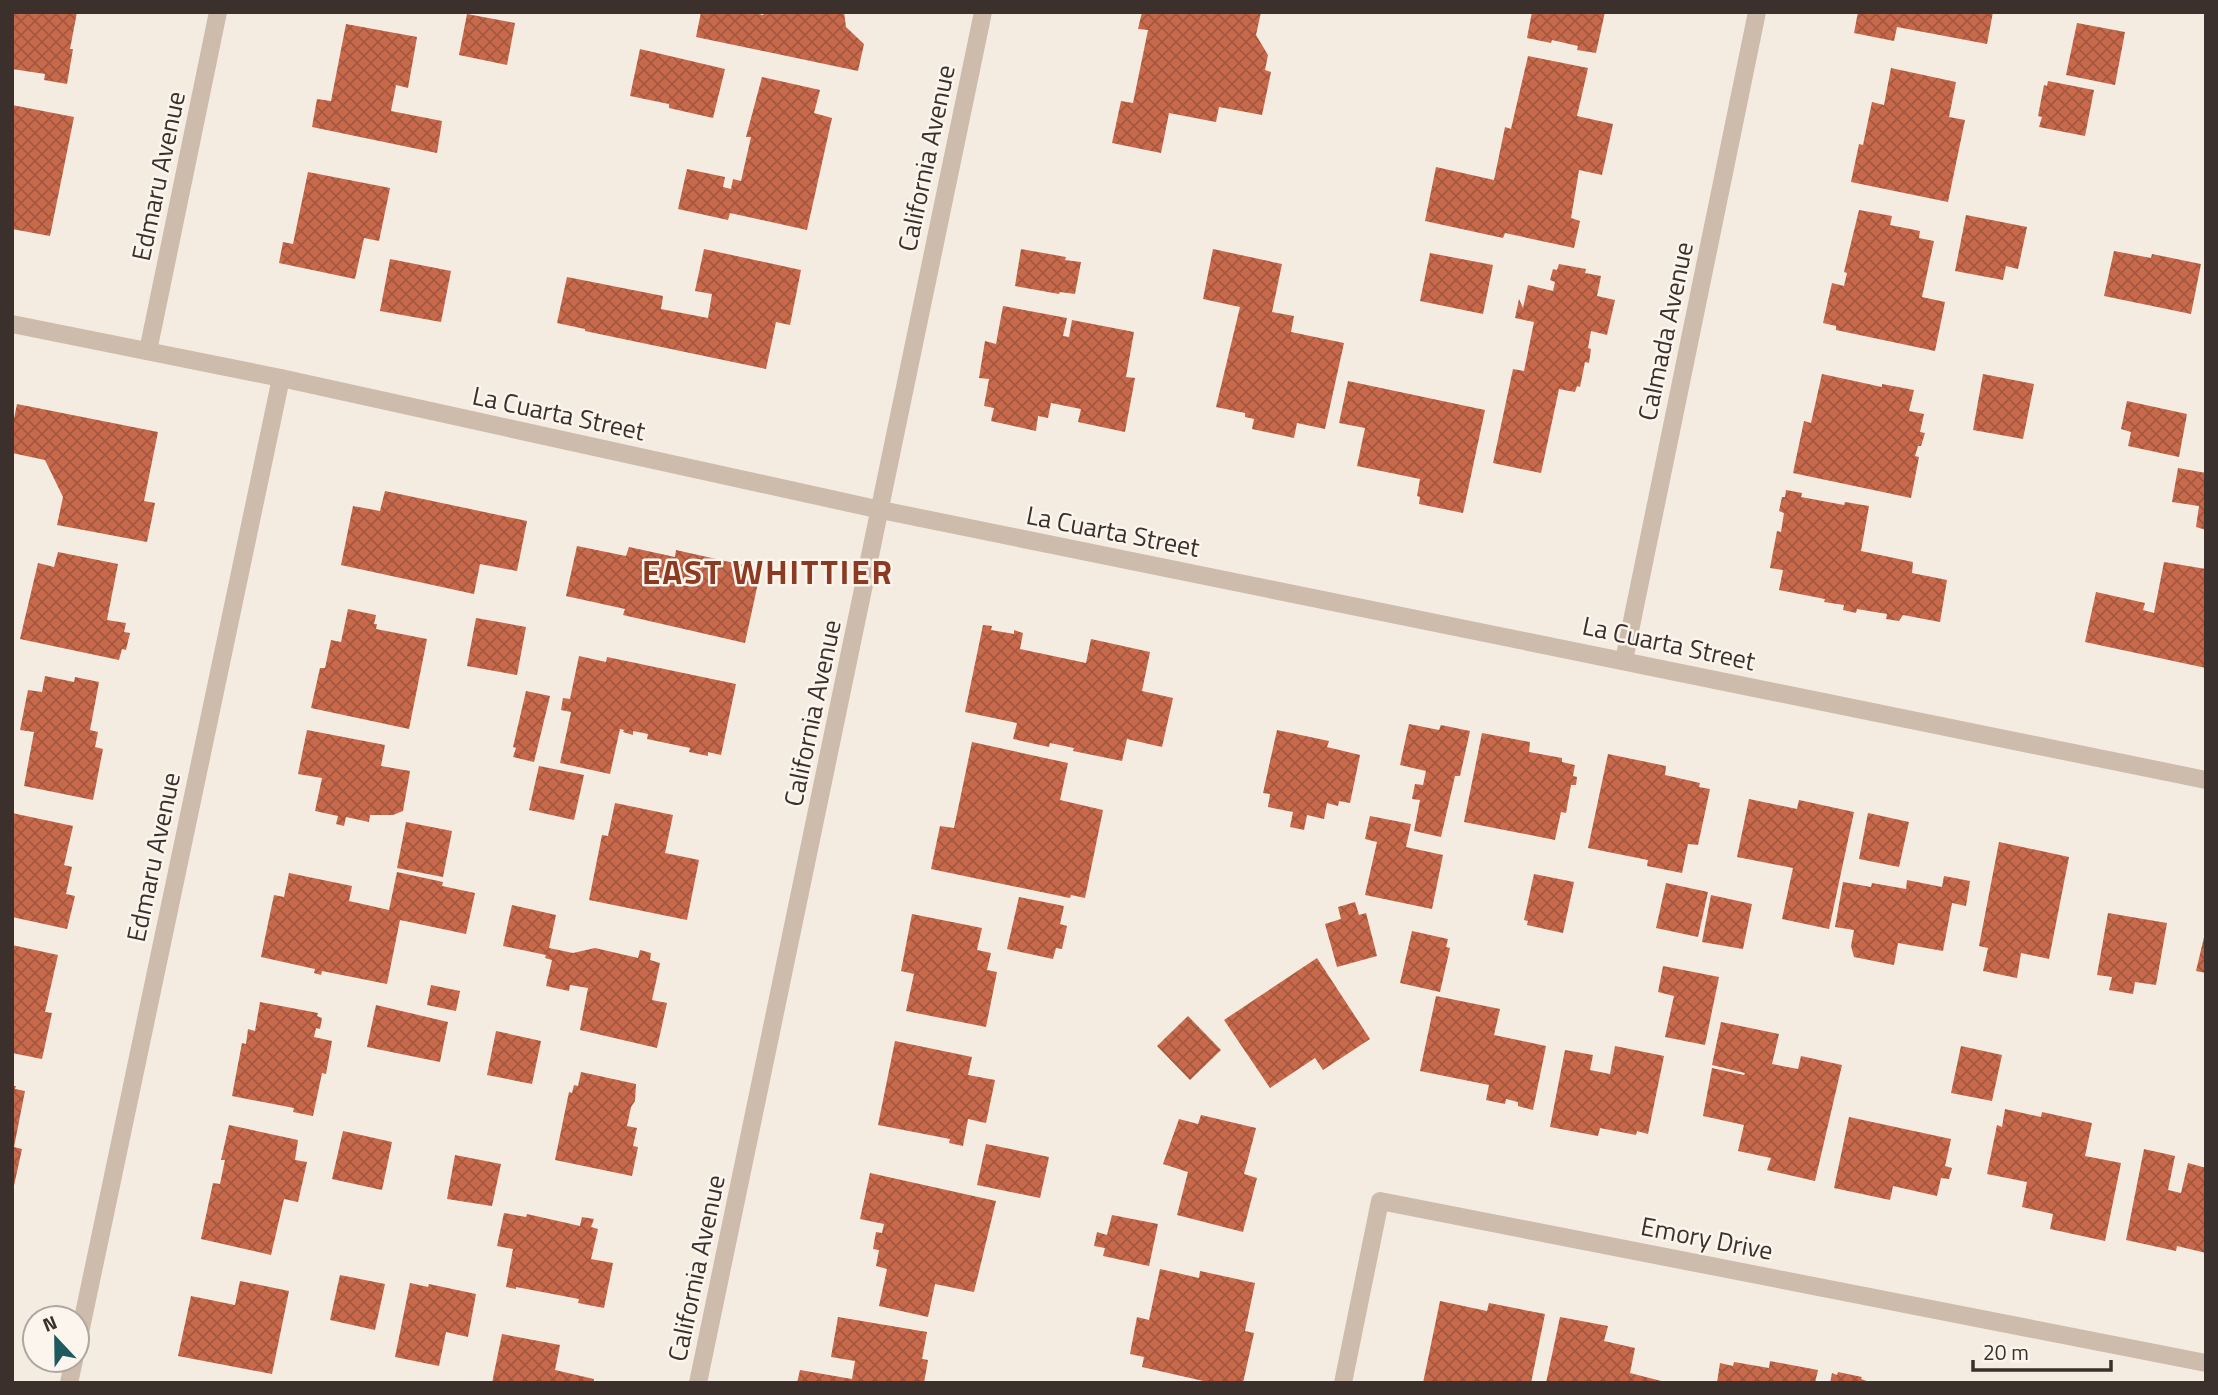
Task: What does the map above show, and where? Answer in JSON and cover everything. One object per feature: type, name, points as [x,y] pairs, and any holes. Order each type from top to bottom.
[{"type":"street","name":"Edmaru Avenue","points":[[148,351],[218,12]]},
{"type":"street","name":"California Avenue","points":[[698,1383],[983,12]]},
{"type":"street","name":"Calmada Avenue","points":[[1624,660],[1757,12]]},
{"type":"street","name":"La Cuarta Street","points":[[12,324],[281,378],[881,510],[2206,780]]},
{"type":"street","name":"Edmaru Avenue","points":[[86,1304],[281,378]]},
{"type":"street","name":"Emory Drive","points":[[1343,1383],[1380,1201],[2206,1363]]},
{"type":"building","points":[[12,12],[77,12],[67,84],[44,80],[45,74],[12,69]]},
{"type":"building","points":[[701,12],[752,12],[763,15],[764,12],[844,12],[846,27],[864,44],[858,71],[696,37]]},
{"type":"building","points":[[1142,12],[1261,12],[1256,35],[1268,55],[1265,70],[1271,72],[1262,115],[1219,107],[1216,122],[1169,113],[1161,153],[1112,143],[1121,101],[1133,103],[1148,30],[1138,29]]},
{"type":"building","points":[[1532,12],[1605,12],[1596,53],[1577,50],[1578,46],[1552,40],[1551,43],[1527,38]]},
{"type":"building","points":[[1858,12],[1993,12],[1987,44],[1897,27],[1894,41],[1854,33]]},
{"type":"building","points":[[467,14],[515,23],[507,65],[459,55]]},
{"type":"building","points":[[2077,23],[2125,32],[2115,85],[2066,75]]},
{"type":"building","points":[[346,24],[417,37],[408,88],[396,85],[391,111],[442,121],[437,153],[312,127],[317,99],[331,101]]},
{"type":"building","points":[[640,49],[725,69],[713,118],[669,108],[669,104],[630,96]]},
{"type":"building","points":[[1528,56],[1588,68],[1577,116],[1613,124],[1602,175],[1579,170],[1571,218],[1580,221],[1574,248],[1505,233],[1503,238],[1425,221],[1436,167],[1494,180],[1505,127],[1511,129]]},
{"type":"building","points":[[1891,68],[1956,82],[1949,117],[1965,120],[1948,202],[1851,182],[1859,144],[1863,145],[1872,102],[1884,105]]},
{"type":"building","points":[[762,77],[820,90],[814,113],[832,118],[807,230],[730,213],[728,220],[678,209],[687,169],[725,177],[723,187],[731,189],[733,179],[741,181],[751,137],[746,137]]},
{"type":"building","points":[[2048,81],[2094,90],[2085,136],[2039,127],[2042,117],[2038,116],[2044,85],[2047,86]]},
{"type":"building","points":[[12,105],[74,117],[50,236],[12,229]]},
{"type":"building","points":[[308,172],[390,188],[379,241],[364,238],[355,279],[279,263],[283,242],[293,244]]},
{"type":"building","points":[[1859,210],[1892,216],[1890,225],[1920,231],[1919,238],[1934,241],[1922,297],[1945,302],[1935,351],[1836,330],[1836,326],[1823,323],[1832,283],[1844,286],[1847,273],[1844,272]]},
{"type":"building","points":[[1966,215],[2027,227],[2018,269],[2006,266],[2003,280],[1955,271]]},
{"type":"building","points":[[704,249],[801,270],[790,325],[776,322],[766,369],[557,323],[567,277],[663,296],[661,309],[708,318],[712,294],[695,291]]},
{"type":"building","points":[[1021,249],[1081,262],[1075,294],[1059,294],[1015,286]]},
{"type":"building","points":[[1213,249],[1282,264],[1272,312],[1294,316],[1291,332],[1344,343],[1325,429],[1297,423],[1294,438],[1252,429],[1254,419],[1245,417],[1245,413],[1216,407],[1240,307],[1203,299]]},
{"type":"building","points":[[2114,251],[2151,258],[2152,254],[2201,264],[2191,314],[2104,296]]},
{"type":"building","points":[[1430,253],[1493,265],[1483,314],[1420,301]]},
{"type":"building","points":[[390,259],[451,271],[441,322],[380,311]]},
{"type":"building","points":[[1559,264],[1586,269],[1585,273],[1601,276],[1597,296],[1615,300],[1607,335],[1591,331],[1589,363],[1585,362],[1580,387],[1577,386],[1575,392],[1559,389],[1541,473],[1493,463],[1513,369],[1524,371],[1534,322],[1515,318],[1519,299],[1523,308],[1528,285],[1553,291],[1555,282],[1550,280],[1553,269],[1557,270]]},
{"type":"building","points":[[1003,306],[1067,318],[1063,336],[1069,337],[1072,320],[1134,332],[1126,377],[1135,378],[1125,432],[1078,422],[1081,409],[1051,403],[1048,418],[1038,416],[1036,431],[991,421],[994,408],[984,406],[989,379],[979,378],[985,341],[996,344]]},
{"type":"building","points":[[1822,374],[1882,387],[1882,384],[1914,390],[1909,411],[1924,414],[1920,432],[1925,433],[1915,456],[1919,457],[1911,498],[1793,473],[1804,421],[1811,423]]},
{"type":"building","points":[[1983,374],[2034,384],[2023,439],[1973,430]]},
{"type":"building","points":[[1348,381],[1485,410],[1463,513],[1419,504],[1420,497],[1417,496],[1420,479],[1357,466],[1365,428],[1339,423]]},
{"type":"building","points":[[2127,401],[2187,414],[2179,457],[2128,446],[2131,432],[2121,429]]},
{"type":"building","points":[[17,404],[158,432],[144,501],[155,503],[147,542],[57,525],[63,497],[45,460],[12,453],[12,428]]},
{"type":"building","points":[[2178,468],[2206,473],[2206,530],[2196,527],[2199,506],[2172,502]]},
{"type":"building","points":[[1786,490],[1802,493],[1801,497],[1844,505],[1845,502],[1869,506],[1861,551],[1913,562],[1912,573],[1947,580],[1940,622],[1903,615],[1899,621],[1886,619],[1887,614],[1857,609],[1856,613],[1843,610],[1844,605],[1824,602],[1825,599],[1779,590],[1783,570],[1770,568],[1777,531],[1781,532],[1784,513],[1779,511]]},
{"type":"building","points":[[385,491],[527,521],[517,571],[480,564],[474,594],[341,565],[353,506],[380,511]]},
{"type":"building","points":[[577,546],[626,556],[629,547],[675,557],[676,550],[761,569],[745,643],[623,615],[625,609],[566,596]]},
{"type":"building","points":[[58,552],[118,564],[107,620],[126,623],[124,632],[130,633],[126,650],[122,649],[119,660],[20,639],[38,563],[54,567]]},
{"type":"building","points":[[2164,562],[2206,569],[2206,668],[2085,642],[2096,592],[2145,603],[2143,610],[2154,613]]},
{"type":"building","points":[[348,609],[376,615],[376,629],[427,639],[409,729],[311,708],[320,668],[325,668],[331,640],[341,642]]},
{"type":"building","points":[[476,618],[526,627],[517,675],[467,666]]},
{"type":"building","points":[[983,625],[992,626],[991,630],[1014,634],[1014,630],[1023,633],[1020,649],[1086,663],[1091,639],[1150,652],[1142,691],[1173,698],[1162,747],[1127,739],[1122,761],[1073,751],[1074,748],[1050,743],[1049,747],[1013,739],[1017,723],[965,712]]},
{"type":"building","points":[[579,656],[606,662],[607,657],[736,684],[721,755],[708,752],[708,756],[689,752],[690,748],[647,739],[648,734],[633,731],[633,735],[620,729],[610,774],[560,763],[571,712],[561,710],[563,698],[570,699]]},
{"type":"building","points":[[45,676],[74,682],[75,677],[99,682],[90,730],[98,732],[95,747],[103,749],[93,800],[24,786],[34,732],[20,730],[28,690],[42,692]]},
{"type":"building","points":[[526,691],[550,696],[534,762],[513,757]]},
{"type":"building","points":[[1409,724],[1439,730],[1441,725],[1470,731],[1460,776],[1455,776],[1441,837],[1414,831],[1420,800],[1412,799],[1415,784],[1423,785],[1426,771],[1400,765]]},
{"type":"building","points":[[307,730],[385,745],[381,766],[410,771],[403,811],[393,815],[370,815],[369,822],[346,817],[344,826],[336,824],[338,816],[315,811],[322,778],[298,774]]},
{"type":"building","points":[[1277,730],[1329,741],[1327,747],[1360,755],[1350,803],[1339,801],[1338,806],[1327,803],[1324,819],[1307,815],[1304,830],[1290,827],[1293,812],[1268,807],[1270,794],[1263,793]]},
{"type":"building","points":[[1482,733],[1530,742],[1529,752],[1562,758],[1562,762],[1575,765],[1573,776],[1577,777],[1576,785],[1571,785],[1566,813],[1561,812],[1555,840],[1464,822]]},
{"type":"building","points":[[972,742],[1068,763],[1060,800],[1103,810],[1085,898],[1071,895],[1070,898],[931,869],[940,826],[954,828]]},
{"type":"building","points":[[1608,754],[1666,766],[1665,775],[1700,783],[1699,787],[1710,789],[1698,845],[1688,844],[1682,873],[1647,866],[1648,860],[1588,848]]},
{"type":"building","points":[[539,766],[584,775],[574,820],[529,810]]},
{"type":"building","points":[[1749,799],[1797,809],[1799,800],[1854,812],[1829,929],[1782,919],[1793,868],[1737,857]]},
{"type":"building","points":[[615,803],[673,815],[665,853],[699,860],[687,920],[589,900],[602,835],[608,836]]},
{"type":"building","points":[[12,813],[73,826],[64,865],[72,867],[66,894],[75,896],[67,929],[12,917]]},
{"type":"building","points":[[1868,813],[1909,822],[1899,867],[1859,859]]},
{"type":"building","points":[[1370,816],[1411,824],[1406,847],[1443,855],[1432,909],[1365,895],[1377,842],[1365,839]]},
{"type":"building","points":[[406,822],[452,831],[443,877],[397,868]]},
{"type":"building","points":[[1999,842],[2069,857],[2049,959],[2021,953],[2017,978],[1983,971],[1988,948],[1979,946]]},
{"type":"building","points":[[397,872],[443,882],[442,886],[475,893],[466,934],[400,920],[387,984],[322,971],[321,975],[314,973],[315,969],[261,957],[274,895],[284,897],[289,873],[352,886],[349,901],[389,910]]},
{"type":"building","points":[[1534,874],[1574,882],[1563,933],[1527,925],[1528,921],[1524,920]]},
{"type":"building","points":[[1944,876],[1970,881],[1966,906],[1952,903],[1943,951],[1898,943],[1894,965],[1854,957],[1851,946],[1854,930],[1835,927],[1843,882],[1871,887],[1872,883],[1906,889],[1907,880],[1942,887]]},
{"type":"building","points":[[1666,883],[1708,892],[1698,937],[1656,928]]},
{"type":"building","points":[[1711,895],[1752,904],[1743,949],[1702,942]]},
{"type":"building","points":[[1019,897],[1064,906],[1060,924],[1067,926],[1062,949],[1056,948],[1053,959],[1007,949]]},
{"type":"building","points":[[1355,902],[1359,915],[1366,913],[1377,956],[1337,967],[1325,924],[1341,919],[1338,907]]},
{"type":"building","points":[[512,905],[556,915],[549,948],[573,953],[595,948],[638,958],[640,950],[651,953],[650,960],[660,963],[652,1000],[667,1003],[657,1048],[580,1030],[588,988],[570,985],[569,991],[546,986],[552,960],[545,958],[546,955],[503,946]]},
{"type":"building","points":[[2108,913],[2167,923],[2156,985],[2135,982],[2133,994],[2109,990],[2112,977],[2097,975]]},
{"type":"building","points":[[912,914],[982,928],[977,950],[991,953],[987,970],[997,972],[986,1027],[906,1011],[914,974],[901,971]]},
{"type":"building","points":[[1412,931],[1448,939],[1446,947],[1450,948],[1440,992],[1400,983]]},
{"type":"building","points":[[2206,933],[2206,973],[2196,971]]},
{"type":"building","points":[[12,945],[58,955],[45,1012],[52,1013],[42,1059],[12,1053]]},
{"type":"building","points":[[1317,958],[1370,1039],[1323,1070],[1315,1058],[1270,1088],[1224,1020]]},
{"type":"building","points":[[1663,966],[1719,977],[1705,1045],[1665,1037],[1674,996],[1658,992]]},
{"type":"building","points":[[431,985],[460,991],[456,1011],[427,1005]]},
{"type":"building","points":[[1436,996],[1500,1009],[1494,1035],[1546,1046],[1533,1110],[1506,1099],[1505,1104],[1486,1100],[1489,1085],[1420,1071]]},
{"type":"building","points":[[260,1002],[318,1013],[317,1016],[322,1018],[320,1029],[316,1028],[314,1037],[332,1041],[326,1074],[322,1073],[313,1116],[293,1112],[294,1108],[232,1096],[242,1043],[246,1044],[248,1029],[255,1031]]},
{"type":"building","points":[[376,1005],[448,1022],[440,1062],[367,1047]]},
{"type":"building","points":[[1188,1016],[1221,1050],[1190,1080],[1157,1046]]},
{"type":"building","points":[[1721,1022],[1779,1034],[1772,1064],[1798,1069],[1801,1056],[1842,1065],[1815,1181],[1767,1170],[1771,1158],[1738,1151],[1744,1125],[1703,1116],[1712,1068],[1744,1075],[1745,1073],[1712,1065]]},
{"type":"building","points":[[496,1031],[541,1041],[532,1084],[487,1075]]},
{"type":"building","points":[[895,1041],[972,1057],[968,1075],[995,1080],[986,1123],[968,1119],[963,1146],[949,1143],[950,1139],[878,1125]]},
{"type":"building","points":[[1615,1046],[1664,1056],[1648,1134],[1637,1131],[1636,1135],[1600,1128],[1598,1136],[1550,1127],[1565,1050],[1593,1055],[1590,1070],[1610,1074]]},
{"type":"building","points":[[1961,1046],[2002,1055],[1992,1101],[1951,1093]]},
{"type":"building","points":[[581,1072],[636,1084],[635,1101],[627,1126],[637,1128],[633,1146],[638,1147],[632,1176],[555,1160],[569,1092],[572,1093],[574,1085],[578,1086]]},
{"type":"building","points":[[12,1086],[25,1091],[14,1147],[22,1149],[13,1190]]},
{"type":"building","points":[[2005,1109],[2041,1117],[2042,1112],[2092,1123],[2085,1156],[2121,1163],[2105,1241],[2050,1229],[2053,1214],[2022,1207],[2027,1182],[1987,1174],[1997,1125],[2002,1127]]},
{"type":"building","points":[[1201,1115],[1256,1128],[1244,1174],[1257,1178],[1243,1232],[1177,1215],[1188,1172],[1163,1164],[1179,1119],[1198,1124]]},
{"type":"building","points":[[1849,1117],[1951,1139],[1945,1166],[1952,1168],[1949,1179],[1941,1178],[1937,1196],[1893,1186],[1890,1200],[1834,1188]]},
{"type":"building","points":[[229,1125],[298,1140],[295,1160],[307,1162],[298,1202],[284,1199],[271,1255],[201,1239],[213,1183],[220,1184],[225,1160],[221,1160]]},
{"type":"building","points":[[343,1131],[392,1142],[382,1190],[332,1179]]},
{"type":"building","points":[[986,1144],[1049,1157],[1040,1198],[977,1185]]},
{"type":"building","points":[[2144,1149],[2175,1156],[2168,1190],[2181,1193],[2188,1163],[2206,1168],[2206,1253],[2177,1246],[2176,1251],[2126,1240]]},
{"type":"building","points":[[455,1155],[501,1164],[492,1206],[447,1199]]},
{"type":"building","points":[[870,1173],[996,1201],[974,1292],[935,1284],[928,1317],[879,1306],[887,1269],[876,1266],[879,1250],[873,1249],[876,1232],[882,1233],[884,1224],[860,1219]]},
{"type":"building","points":[[504,1213],[526,1217],[527,1214],[580,1226],[582,1217],[594,1219],[591,1227],[598,1229],[591,1259],[613,1263],[604,1308],[578,1303],[579,1299],[506,1287],[513,1249],[497,1246]]},
{"type":"building","points":[[1112,1215],[1158,1224],[1149,1266],[1103,1256],[1105,1248],[1094,1246],[1097,1232],[1107,1235]]},
{"type":"building","points":[[1160,1269],[1199,1278],[1200,1271],[1255,1283],[1245,1331],[1254,1333],[1243,1383],[1212,1383],[1142,1367],[1144,1357],[1130,1354],[1137,1317],[1149,1320]]},
{"type":"building","points":[[340,1275],[385,1284],[375,1330],[330,1320]]},
{"type":"building","points":[[240,1281],[289,1291],[272,1374],[178,1356],[191,1296],[235,1305]]},
{"type":"building","points":[[410,1283],[428,1287],[429,1284],[476,1294],[468,1337],[446,1332],[439,1366],[395,1357]]},
{"type":"building","points":[[1440,1301],[1487,1311],[1489,1303],[1545,1314],[1531,1383],[1423,1383]]},
{"type":"building","points":[[838,1317],[927,1332],[922,1359],[928,1360],[924,1383],[797,1383],[800,1370],[852,1379],[855,1361],[831,1357]]},
{"type":"building","points":[[1560,1317],[1608,1326],[1604,1341],[1635,1348],[1630,1373],[1669,1383],[1546,1383]]},
{"type":"building","points":[[502,1334],[560,1345],[555,1370],[594,1379],[593,1383],[492,1383]]},
{"type":"building","points":[[1770,1361],[1818,1370],[1815,1383],[1717,1383],[1720,1363],[1733,1366],[1734,1362],[1769,1368]]},
{"type":"building","points":[[1838,1372],[1862,1377],[1861,1379],[1872,1383],[1830,1383],[1832,1373],[1837,1375]]},
{"type":"district","name":"EAST WHITTIER","points":[[768,572]]}]
